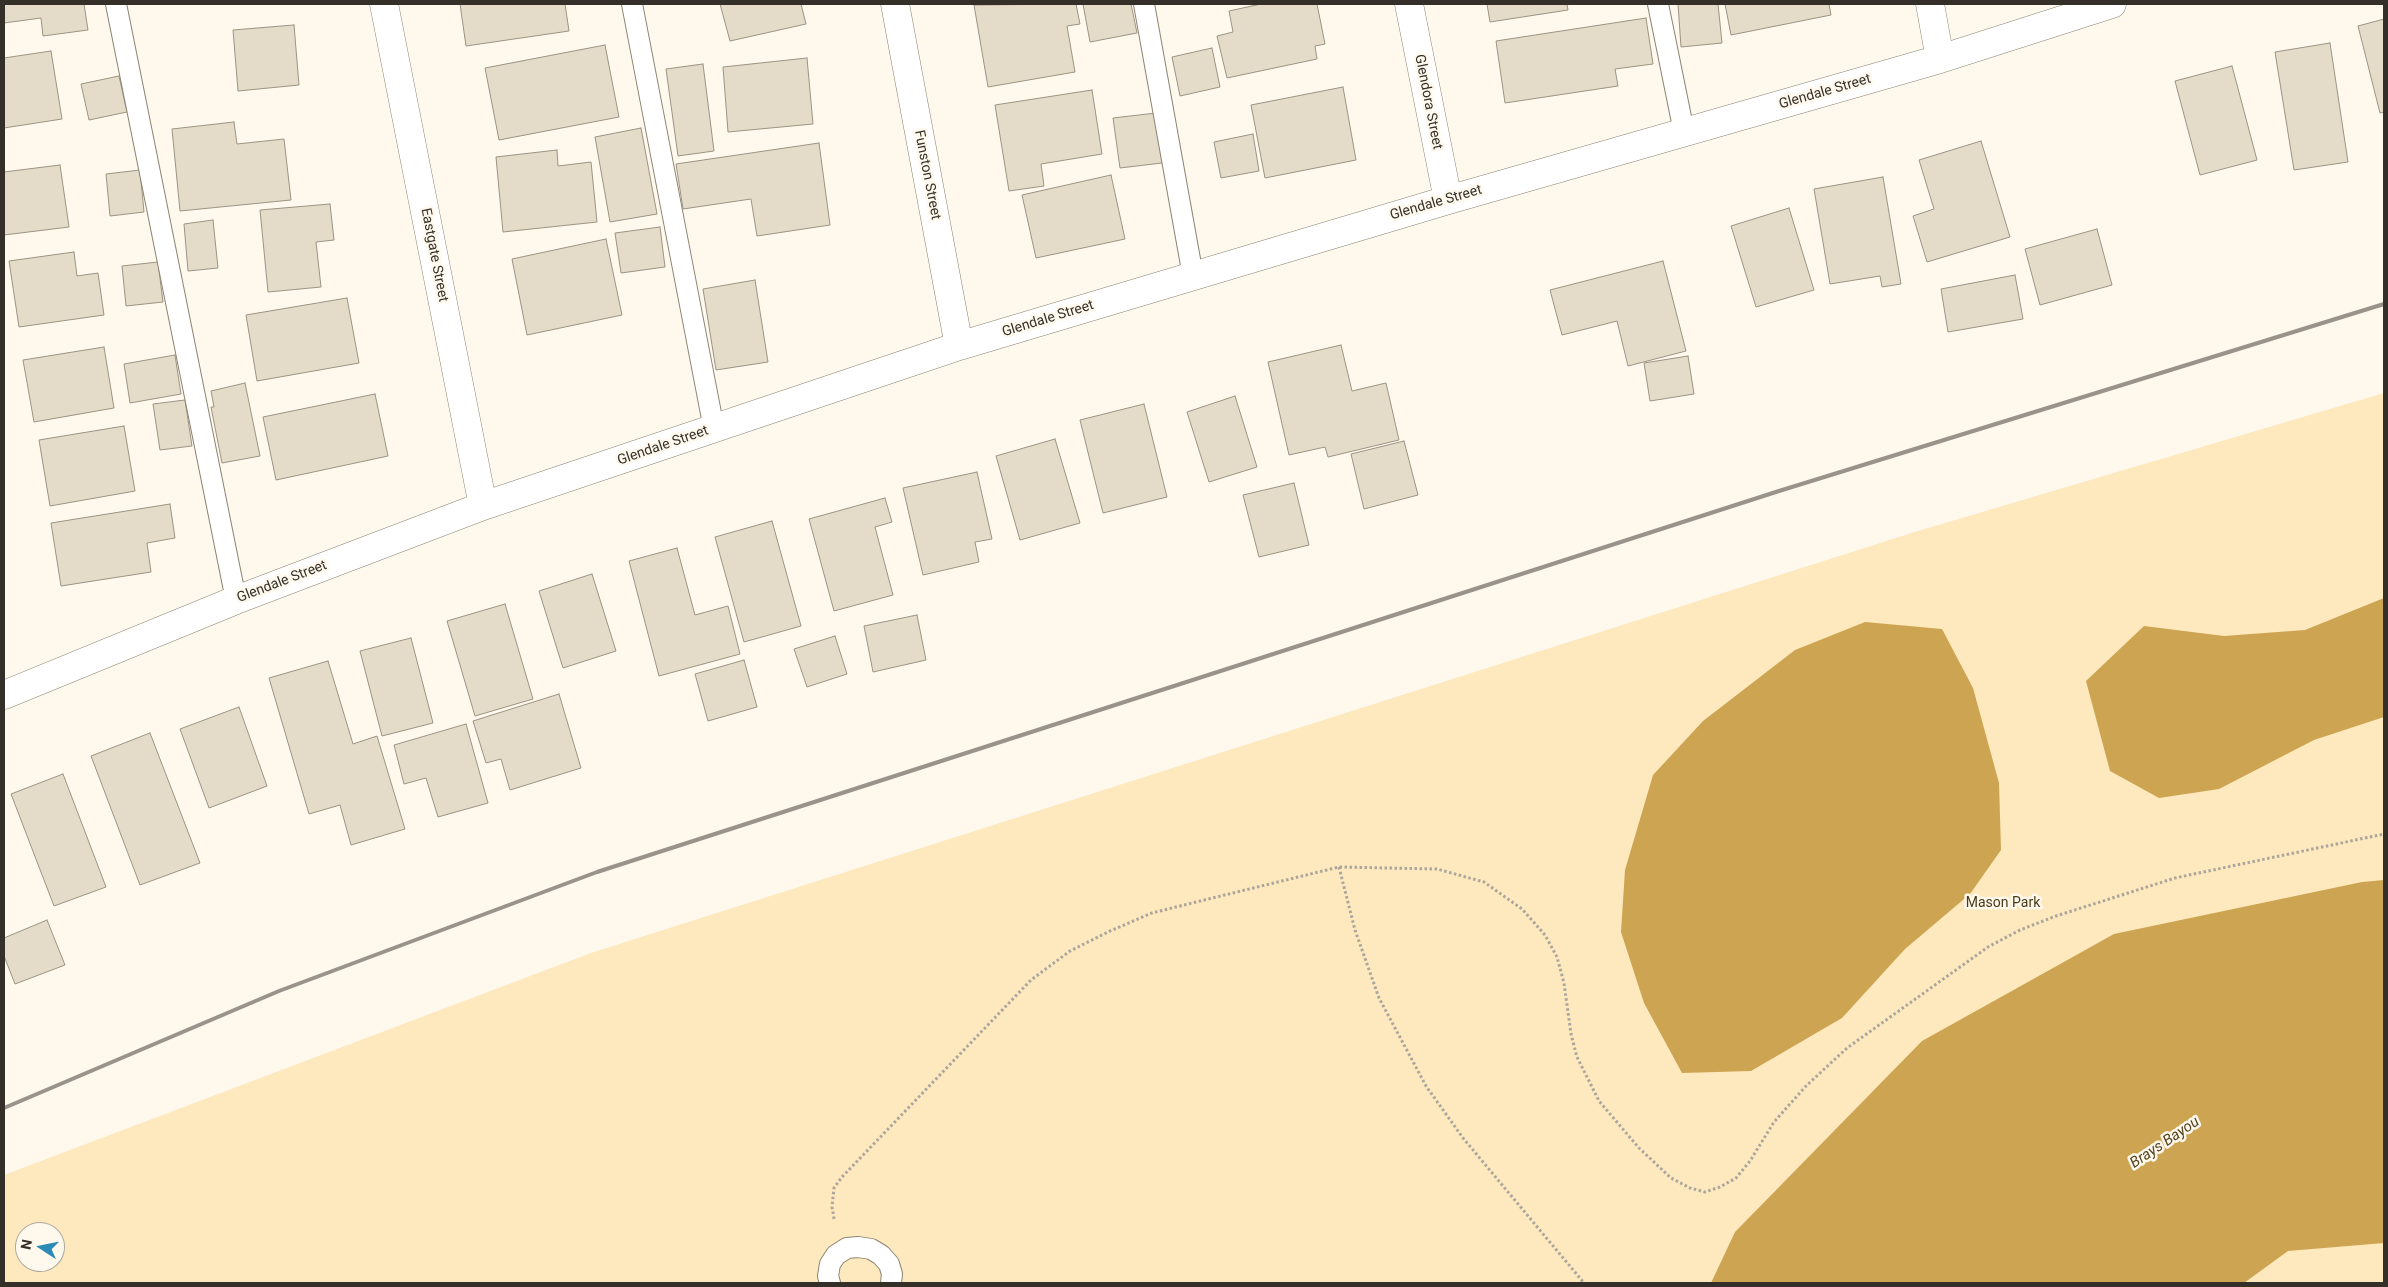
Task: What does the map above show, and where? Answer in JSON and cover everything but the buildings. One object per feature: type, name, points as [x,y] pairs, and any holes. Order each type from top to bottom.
[{"type":"street","name":"Eastgate Street","points":[[384,4],[483,506]]},
{"type":"street","name":"Funston Street","points":[[895,4],[959,346]]},
{"type":"street","name":"Glendora Street","points":[[1409,4],[1448,200]]},
{"type":"street","points":[[1930,4],[1940,59]]},
{"type":"street","name":"Glendale Street","points":[[4,695],[236,600],[483,506],[959,346],[1448,200],[1940,59],[2112,4]]},
{"type":"lane","points":[[116,4],[236,600]]},
{"type":"lane","points":[[632,4],[714,429]]},
{"type":"lane","points":[[1144,4],[1193,276]]},
{"type":"lane","points":[[1658,4],[1684,132]]},
{"type":"lane","points":[[830,1283],[828,1276],[830,1264],[836,1255],[847,1248],[871,1249],[881,1255],[889,1264],[892,1274],[891,1283]]},
{"type":"path","points":[[847,1248],[835,1228],[832,1207],[834,1188],[842,1177],[1031,980],[1070,951],[1152,913],[1339,867],[1437,869],[1484,882],[1522,909],[1545,935],[1557,957],[1564,984],[1571,1034],[1577,1057],[1599,1101],[1639,1148],[1671,1178],[1690,1188],[1705,1192],[1720,1187],[1736,1178],[1750,1161],[1774,1122],[1806,1086],[1847,1048],[1988,947],[2020,930],[2056,916],[2175,878],[2384,834]]},
{"type":"path","points":[[1339,867],[1355,930],[1378,998],[1426,1086],[1463,1138],[1584,1283]]},
{"type":"green space","name":"Mason Park","points":[[2384,393],[2384,1283],[4,1283],[4,1175],[591,953],[1918,531]]},
{"type":"water","points":[[2384,598],[2384,717],[2314,740],[2219,789],[2159,798],[2110,771],[2086,681],[2144,626],[2224,636],[2305,630]]},
{"type":"water","points":[[1865,622],[1942,629],[1973,688],[1999,783],[2001,850],[1970,894],[1905,949],[1842,1018],[1751,1071],[1682,1073],[1644,1003],[1621,932],[1625,870],[1653,775],[1703,721],[1795,650]]},
{"type":"water","name":"Brays Bayou","points":[[2384,880],[2384,1243],[2288,1251],[2244,1283],[1711,1283],[1735,1232],[1922,1041],[2114,934],[2362,882]]},
{"type":"railway","points":[[4,1108],[279,991],[597,872],[1779,491],[2384,304]]}]
